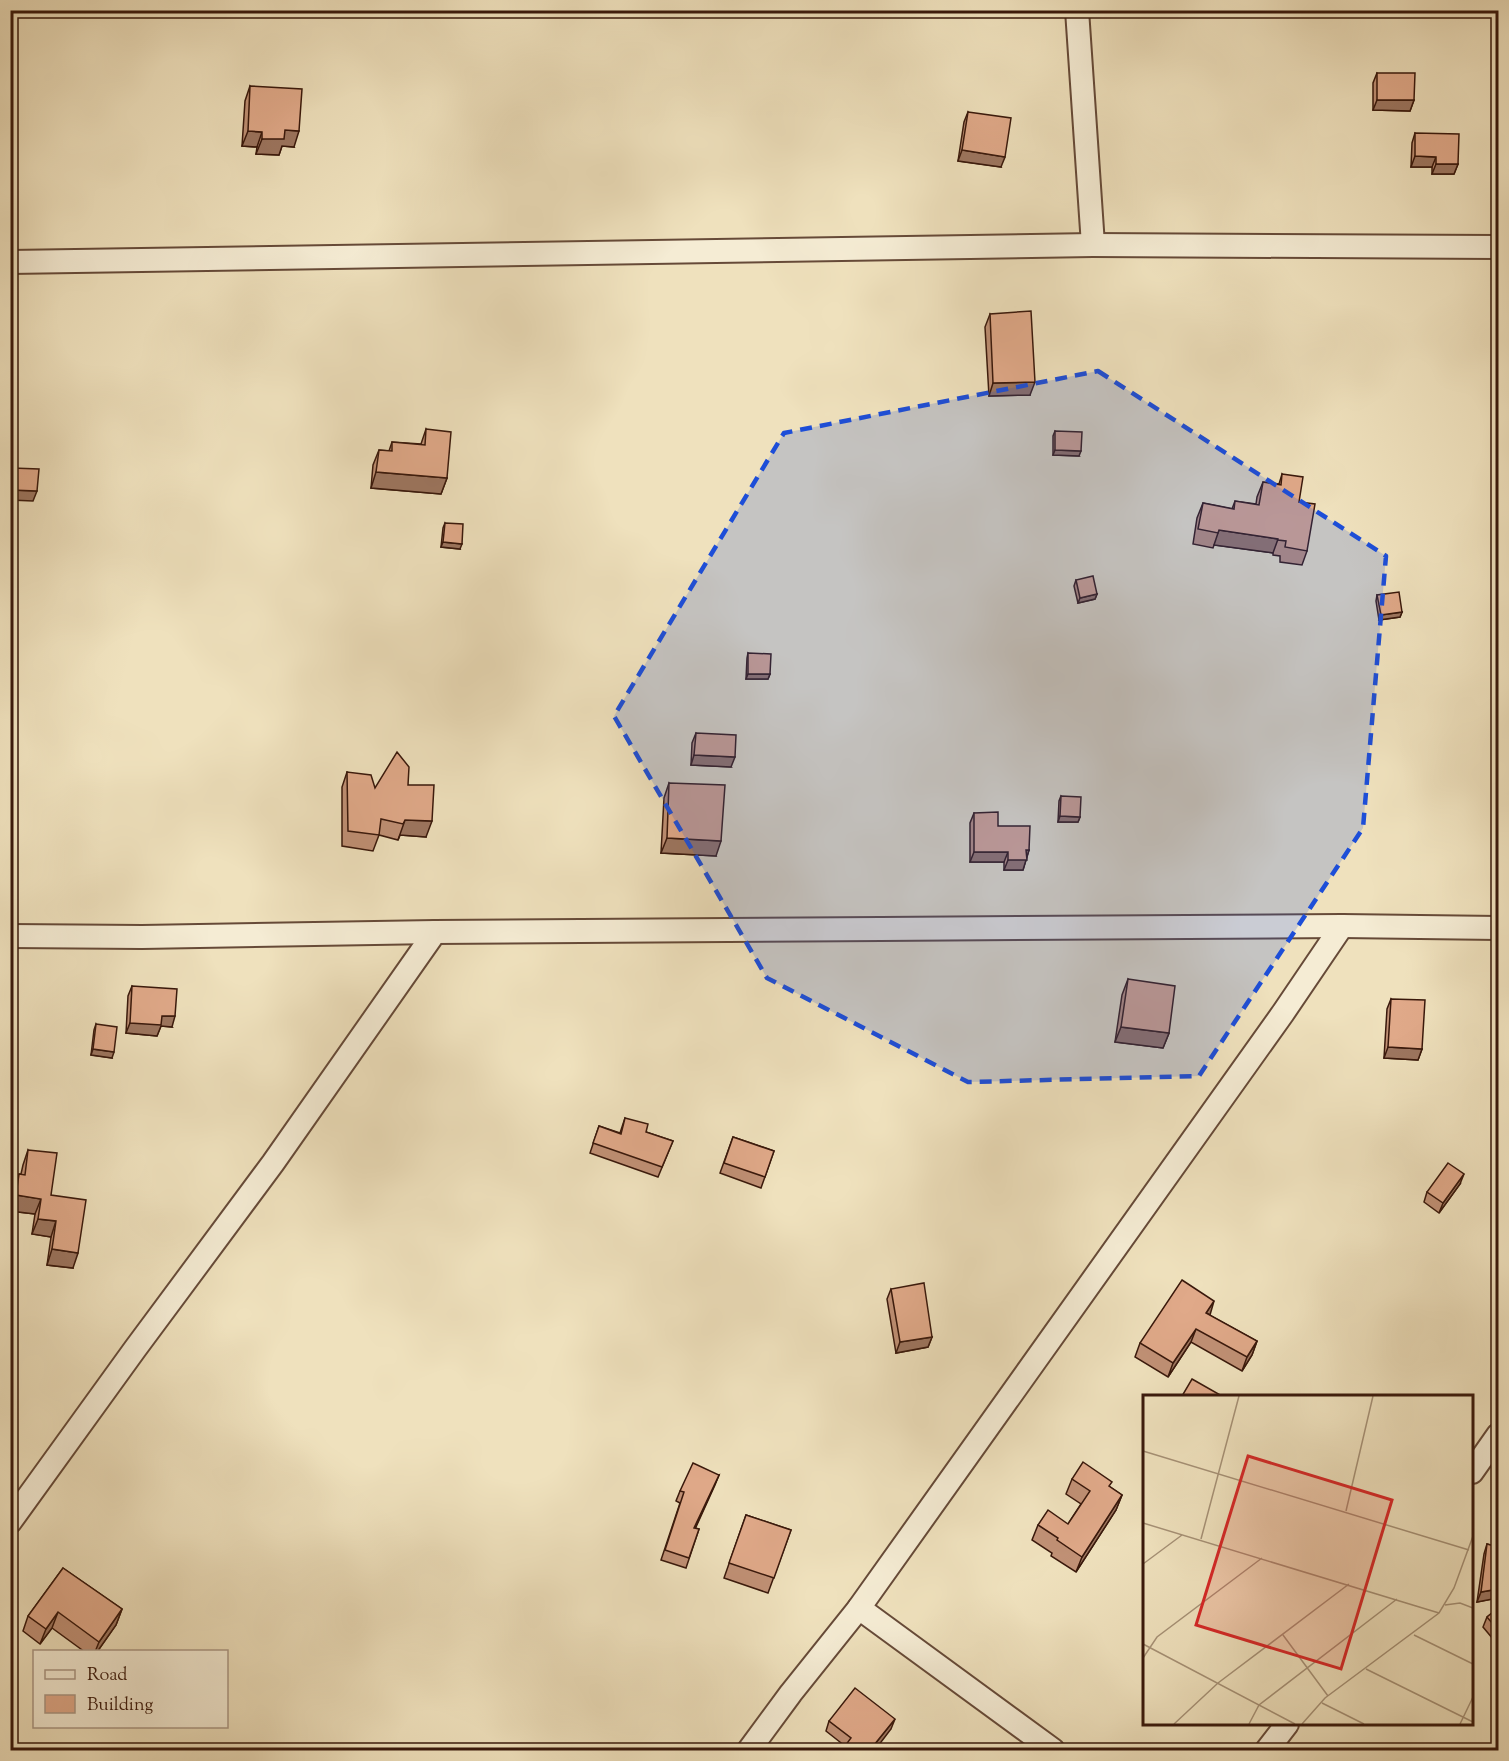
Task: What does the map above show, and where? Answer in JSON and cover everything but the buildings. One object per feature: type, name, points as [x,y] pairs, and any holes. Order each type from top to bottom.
[{"type":"street","points":[[1077,10],[1093,245]]},
{"type":"street","points":[[10,262],[1093,245],[1498,248]]},
{"type":"street","points":[[749,1750],[859,1608],[1283,1013],[1342,926]]},
{"type":"street","points":[[10,936],[142,937],[435,932],[1342,926],[1498,928]]},
{"type":"street","points":[[10,1522],[273,1163],[435,932]]},
{"type":"street","points":[[1473,1471],[1498,1435]]},
{"type":"street","points":[[859,1608],[1053,1750]]},
{"type":"street","points":[[1267,1750],[1286,1725]]},
{"type":"highlighted area","points":[[1098,371],[1386,556],[1363,828],[1199,1076],[968,1082],[767,978],[614,716],[784,433]]}]
